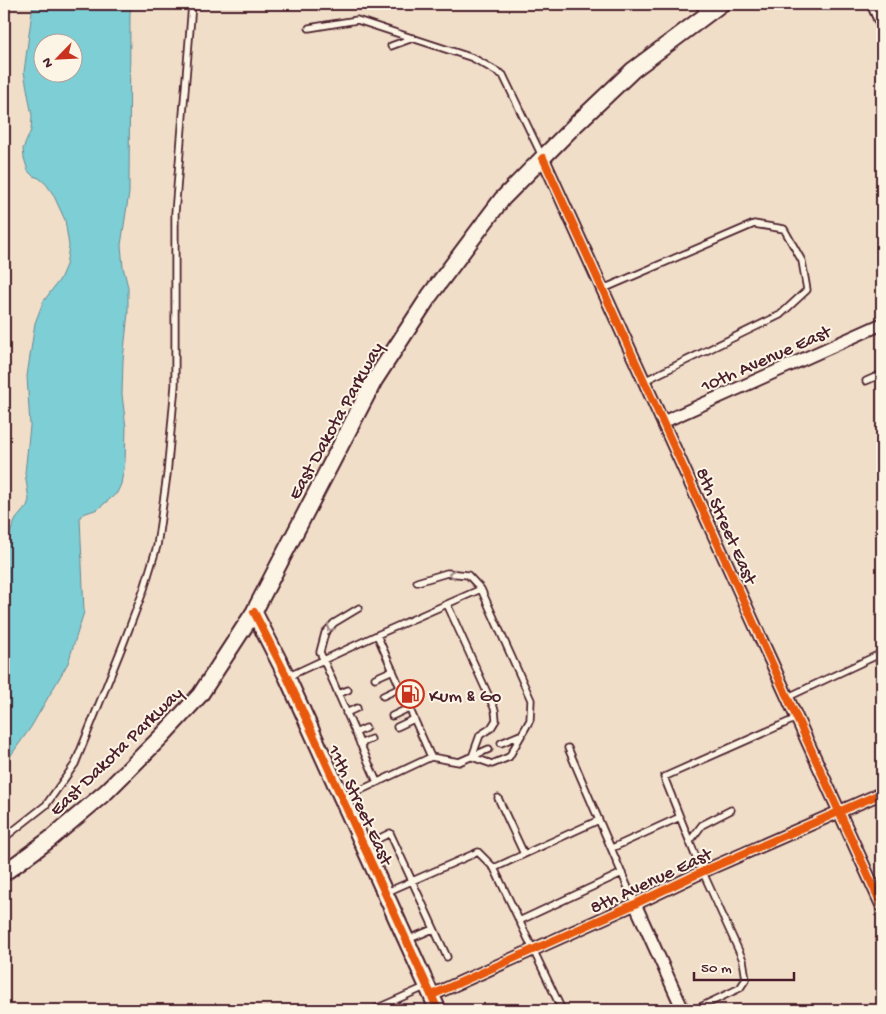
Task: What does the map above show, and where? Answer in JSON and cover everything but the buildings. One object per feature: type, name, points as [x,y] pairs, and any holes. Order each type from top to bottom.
[{"type":"main road","name":"East Dakota Parkway","points":[[4,872],[49,840],[107,791],[200,695],[254,612],[374,381],[430,295],[502,199],[633,70],[702,10],[722,4]]},
{"type":"main road","name":"11th Street East","points":[[254,612],[287,677],[438,1010]]},
{"type":"street","points":[[877,7],[882,24]]},
{"type":"street","name":"8th Street East","points":[[543,158],[882,906]]},
{"type":"street","name":"10th Avenue East","points":[[663,422],[882,324]]},
{"type":"street","name":"8th Avenue East","points":[[430,990],[533,950],[704,871],[882,793]]},
{"type":"street","points":[[635,904],[683,1010]]},
{"type":"lane","points":[[4,838],[46,805],[75,764],[128,633],[157,546],[167,474],[175,385],[175,213],[192,4]]},
{"type":"lane","points":[[308,28],[357,20],[473,58],[503,75],[543,158]]},
{"type":"lane","points":[[391,46],[413,38]]},
{"type":"lane","points":[[603,289],[754,224],[784,229],[802,261],[807,290],[780,316],[644,381]]},
{"type":"lane","points":[[866,381],[882,374]]},
{"type":"lane","points":[[417,582],[447,573],[468,575],[481,589],[531,700],[530,720],[509,757],[492,764],[472,757]]},
{"type":"lane","points":[[287,677],[481,589]]},
{"type":"lane","points":[[447,604],[495,710],[496,720],[491,728],[480,734],[472,757]]},
{"type":"lane","points":[[359,608],[334,623],[326,633],[320,652],[377,782]]},
{"type":"lane","points":[[377,635],[431,757]]},
{"type":"lane","points":[[788,697],[882,653]]},
{"type":"lane","points":[[375,678],[393,670]]},
{"type":"lane","points":[[383,696],[400,688]]},
{"type":"lane","points":[[338,694],[348,690]]},
{"type":"lane","points":[[346,713],[357,708]]},
{"type":"lane","points":[[392,716],[409,708]]},
{"type":"lane","points":[[694,1010],[740,988],[746,979],[743,960],[704,871],[695,855],[664,777],[797,718]]},
{"type":"lane","points":[[397,727],[414,719]]},
{"type":"lane","points":[[355,733],[366,728]]},
{"type":"lane","points":[[502,744],[520,735]]},
{"type":"lane","points":[[360,744],[371,739]]},
{"type":"lane","points":[[568,748],[635,904]]},
{"type":"lane","points":[[342,799],[431,757],[459,762],[489,749]]},
{"type":"lane","points":[[498,798],[524,854]]},
{"type":"lane","points":[[690,841],[702,825],[730,810]]},
{"type":"lane","points":[[612,848],[680,816]]},
{"type":"lane","points":[[494,868],[599,820]]},
{"type":"lane","points":[[364,846],[390,833],[446,957]]},
{"type":"lane","points":[[385,893],[478,852],[494,868],[562,1010]]},
{"type":"lane","points":[[519,921],[622,873]]},
{"type":"lane","points":[[407,940],[433,929]]},
{"type":"lane","points":[[373,1010],[430,990]]},
{"type":"water","points":[[33,4],[132,4],[130,13],[129,193],[121,245],[123,267],[128,287],[122,394],[126,428],[125,462],[121,484],[117,493],[98,509],[83,514],[80,517],[84,612],[68,663],[31,727],[4,765],[4,546],[16,519],[27,506],[29,500],[25,473],[30,426],[27,376],[35,323],[43,302],[60,279],[66,265],[69,246],[65,220],[53,194],[46,184],[28,171],[24,158],[23,149],[31,130],[32,116],[24,72]]},
{"type":"cycle path","points":[[543,158],[882,906]]},
{"type":"cycle path","points":[[254,612],[287,677],[438,1010]]},
{"type":"cycle path","points":[[432,995],[704,871],[882,793]]},
{"type":"place","name":"Kum & Go","points":[[410,694]]}]
